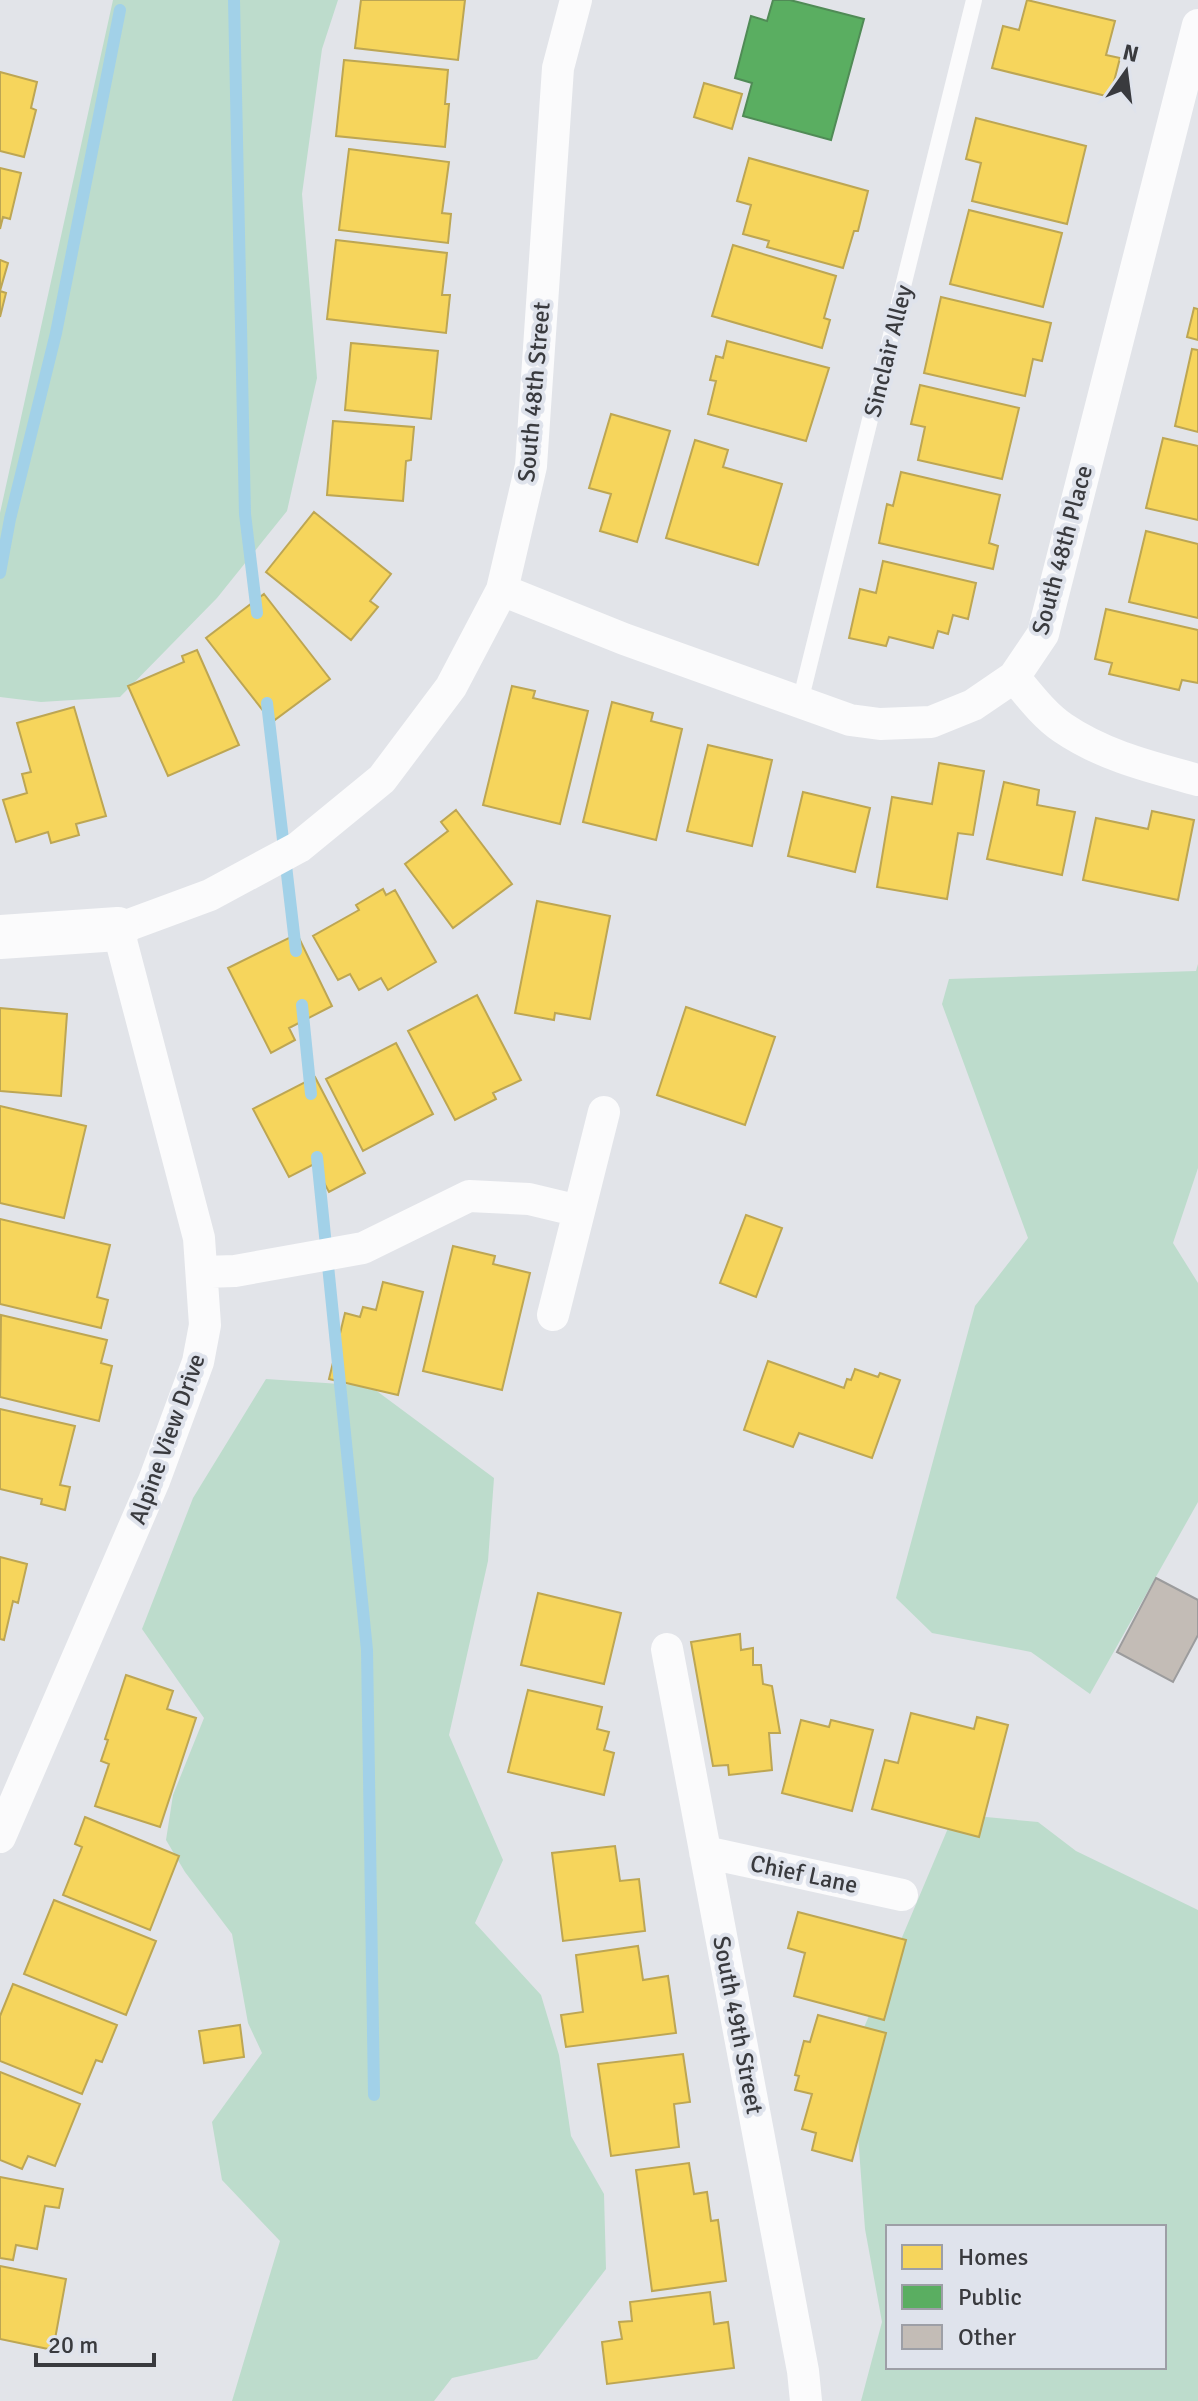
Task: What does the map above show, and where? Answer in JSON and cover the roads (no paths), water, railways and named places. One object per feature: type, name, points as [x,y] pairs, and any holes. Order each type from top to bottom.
[{"type":"street","name":"South 48th Street","points":[[118,929],[210,895],[299,847],[382,779],[451,687],[502,590],[531,466],[558,68],[576,0]]},
{"type":"street","name":"South 48th Place","points":[[502,590],[624,639],[850,720],[880,724],[931,722],[973,705],[1014,677],[1043,634],[1198,25]]},
{"type":"street","points":[[1014,677],[1062,727],[1114,757],[1198,780]]},
{"type":"street","points":[[0,937],[118,929]]},
{"type":"street","name":"Alpine View Drive","points":[[0,1837],[127,1545],[198,1362],[205,1325],[199,1238],[118,929]]},
{"type":"street","points":[[553,1315],[604,1112]]},
{"type":"street","points":[[203,1272],[235,1271],[363,1248],[469,1196],[529,1199],[579,1211]]},
{"type":"street","name":"South 49th Street","points":[[667,1649],[803,2371],[806,2401]]},
{"type":"street","name":"Chief Lane","points":[[705,1852],[902,1895]]},
{"type":"lane","name":"Sinclair Alley","points":[[800,702],[974,0]]},
{"type":"waterway","points":[[234,0],[245,514],[257,613]]},
{"type":"waterway","points":[[0,573],[10,519],[56,333],[120,10]]},
{"type":"waterway","points":[[267,703],[296,951]]},
{"type":"waterway","points":[[302,1005],[311,1094]]},
{"type":"waterway","points":[[317,1157],[367,1650],[374,2095]]}]
